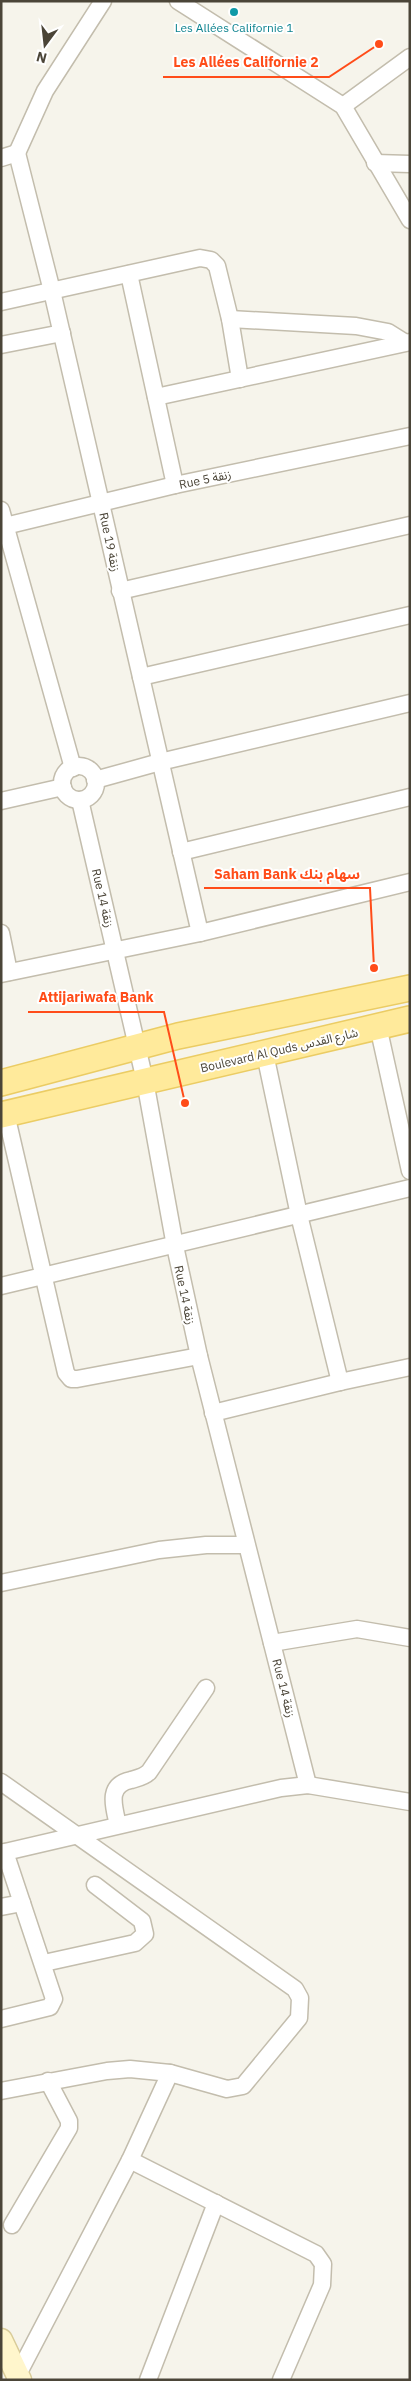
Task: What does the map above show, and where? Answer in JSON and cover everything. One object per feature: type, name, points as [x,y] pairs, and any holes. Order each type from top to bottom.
[{"type":"main road","points":[[1,1083],[178,1036],[410,988]]},
{"type":"main road","name":"Boulevard Al Quds شارع القدس","points":[[4,1115],[410,1019]]},
{"type":"street","points":[[9,156],[22,137],[45,91],[103,1]]},
{"type":"street","points":[[178,1],[343,106],[410,220]]},
{"type":"street","points":[[343,106],[410,57]]},
{"type":"street","name":"Rue 19 زنقة","points":[[9,156],[52,291],[200,932]]},
{"type":"street","points":[[375,163],[410,164]]},
{"type":"street","points":[[1,302],[200,258],[211,260],[217,266],[230,319],[240,379]]},
{"type":"street","points":[[128,274],[175,486]]},
{"type":"street","points":[[230,319],[356,326],[388,332],[407,342]]},
{"type":"street","points":[[1,345],[62,333]]},
{"type":"street","points":[[156,397],[407,342]]},
{"type":"street","name":"Rue 5 زنقة","points":[[3,527],[175,486],[410,436]]},
{"type":"street","points":[[1,510],[3,527],[73,768]]},
{"type":"street","points":[[120,591],[410,525]]},
{"type":"street","points":[[141,677],[410,615]]},
{"type":"street","points":[[95,780],[160,762],[410,703]]},
{"type":"street","points":[[73,768],[87,769],[95,780],[93,793],[80,800],[71,798],[63,787],[66,774],[73,768]]},
{"type":"street","points":[[1,801],[63,787]]},
{"type":"street","points":[[181,852],[410,797]]},
{"type":"street","name":"Rue 14 زنقة","points":[[80,800],[138,1048],[175,1246],[212,1413],[308,1785]]},
{"type":"street","points":[[1,933],[5,973],[200,932],[410,882]]},
{"type":"street","points":[[378,1026],[410,1171]]},
{"type":"street","points":[[265,1054],[298,1215],[340,1382]]},
{"type":"street","points":[[4,1115],[66,1373],[70,1378],[199,1356]]},
{"type":"street","points":[[1,1286],[175,1246],[410,1188]]},
{"type":"street","points":[[212,1413],[410,1367]]},
{"type":"street","points":[[1,1584],[159,1550],[206,1545],[246,1545]]},
{"type":"street","points":[[272,1643],[357,1629],[410,1638]]},
{"type":"street","points":[[118,1825],[112,1798],[116,1788],[122,1782],[142,1777],[149,1772],[206,1688]]},
{"type":"street","points":[[1,1782],[295,1990],[300,1998],[299,2018],[243,2086],[227,2089],[170,2073],[130,2069],[48,2081],[3,2095]]},
{"type":"street","points":[[1,2019],[52,2005],[54,1998],[44,1963],[3,1853],[281,1788],[308,1785],[410,1802]]},
{"type":"street","points":[[44,1963],[134,1943],[145,1934],[142,1922],[95,1885]]},
{"type":"street","points":[[1,1907],[22,1903]]},
{"type":"street","points":[[18,2378],[130,2160],[170,2073]]},
{"type":"street","points":[[12,2225],[69,2128],[64,2112],[48,2081]]},
{"type":"street","points":[[130,2160],[316,2254],[323,2264],[322,2285],[281,2380]]},
{"type":"street","points":[[148,2380],[216,2203]]},
{"type":"street","points":[[1,2340],[18,2378]]},
{"type":"place","name":"Les Allées Californie 1","points":[[234,12]]},
{"type":"place","name":"Les Allées Californie 2","points":[[379,44]]},
{"type":"place","name":"Saham Bank سهام بنك","points":[[374,968]]},
{"type":"place","name":"Attijariwafa Bank","points":[[185,1103]]}]
